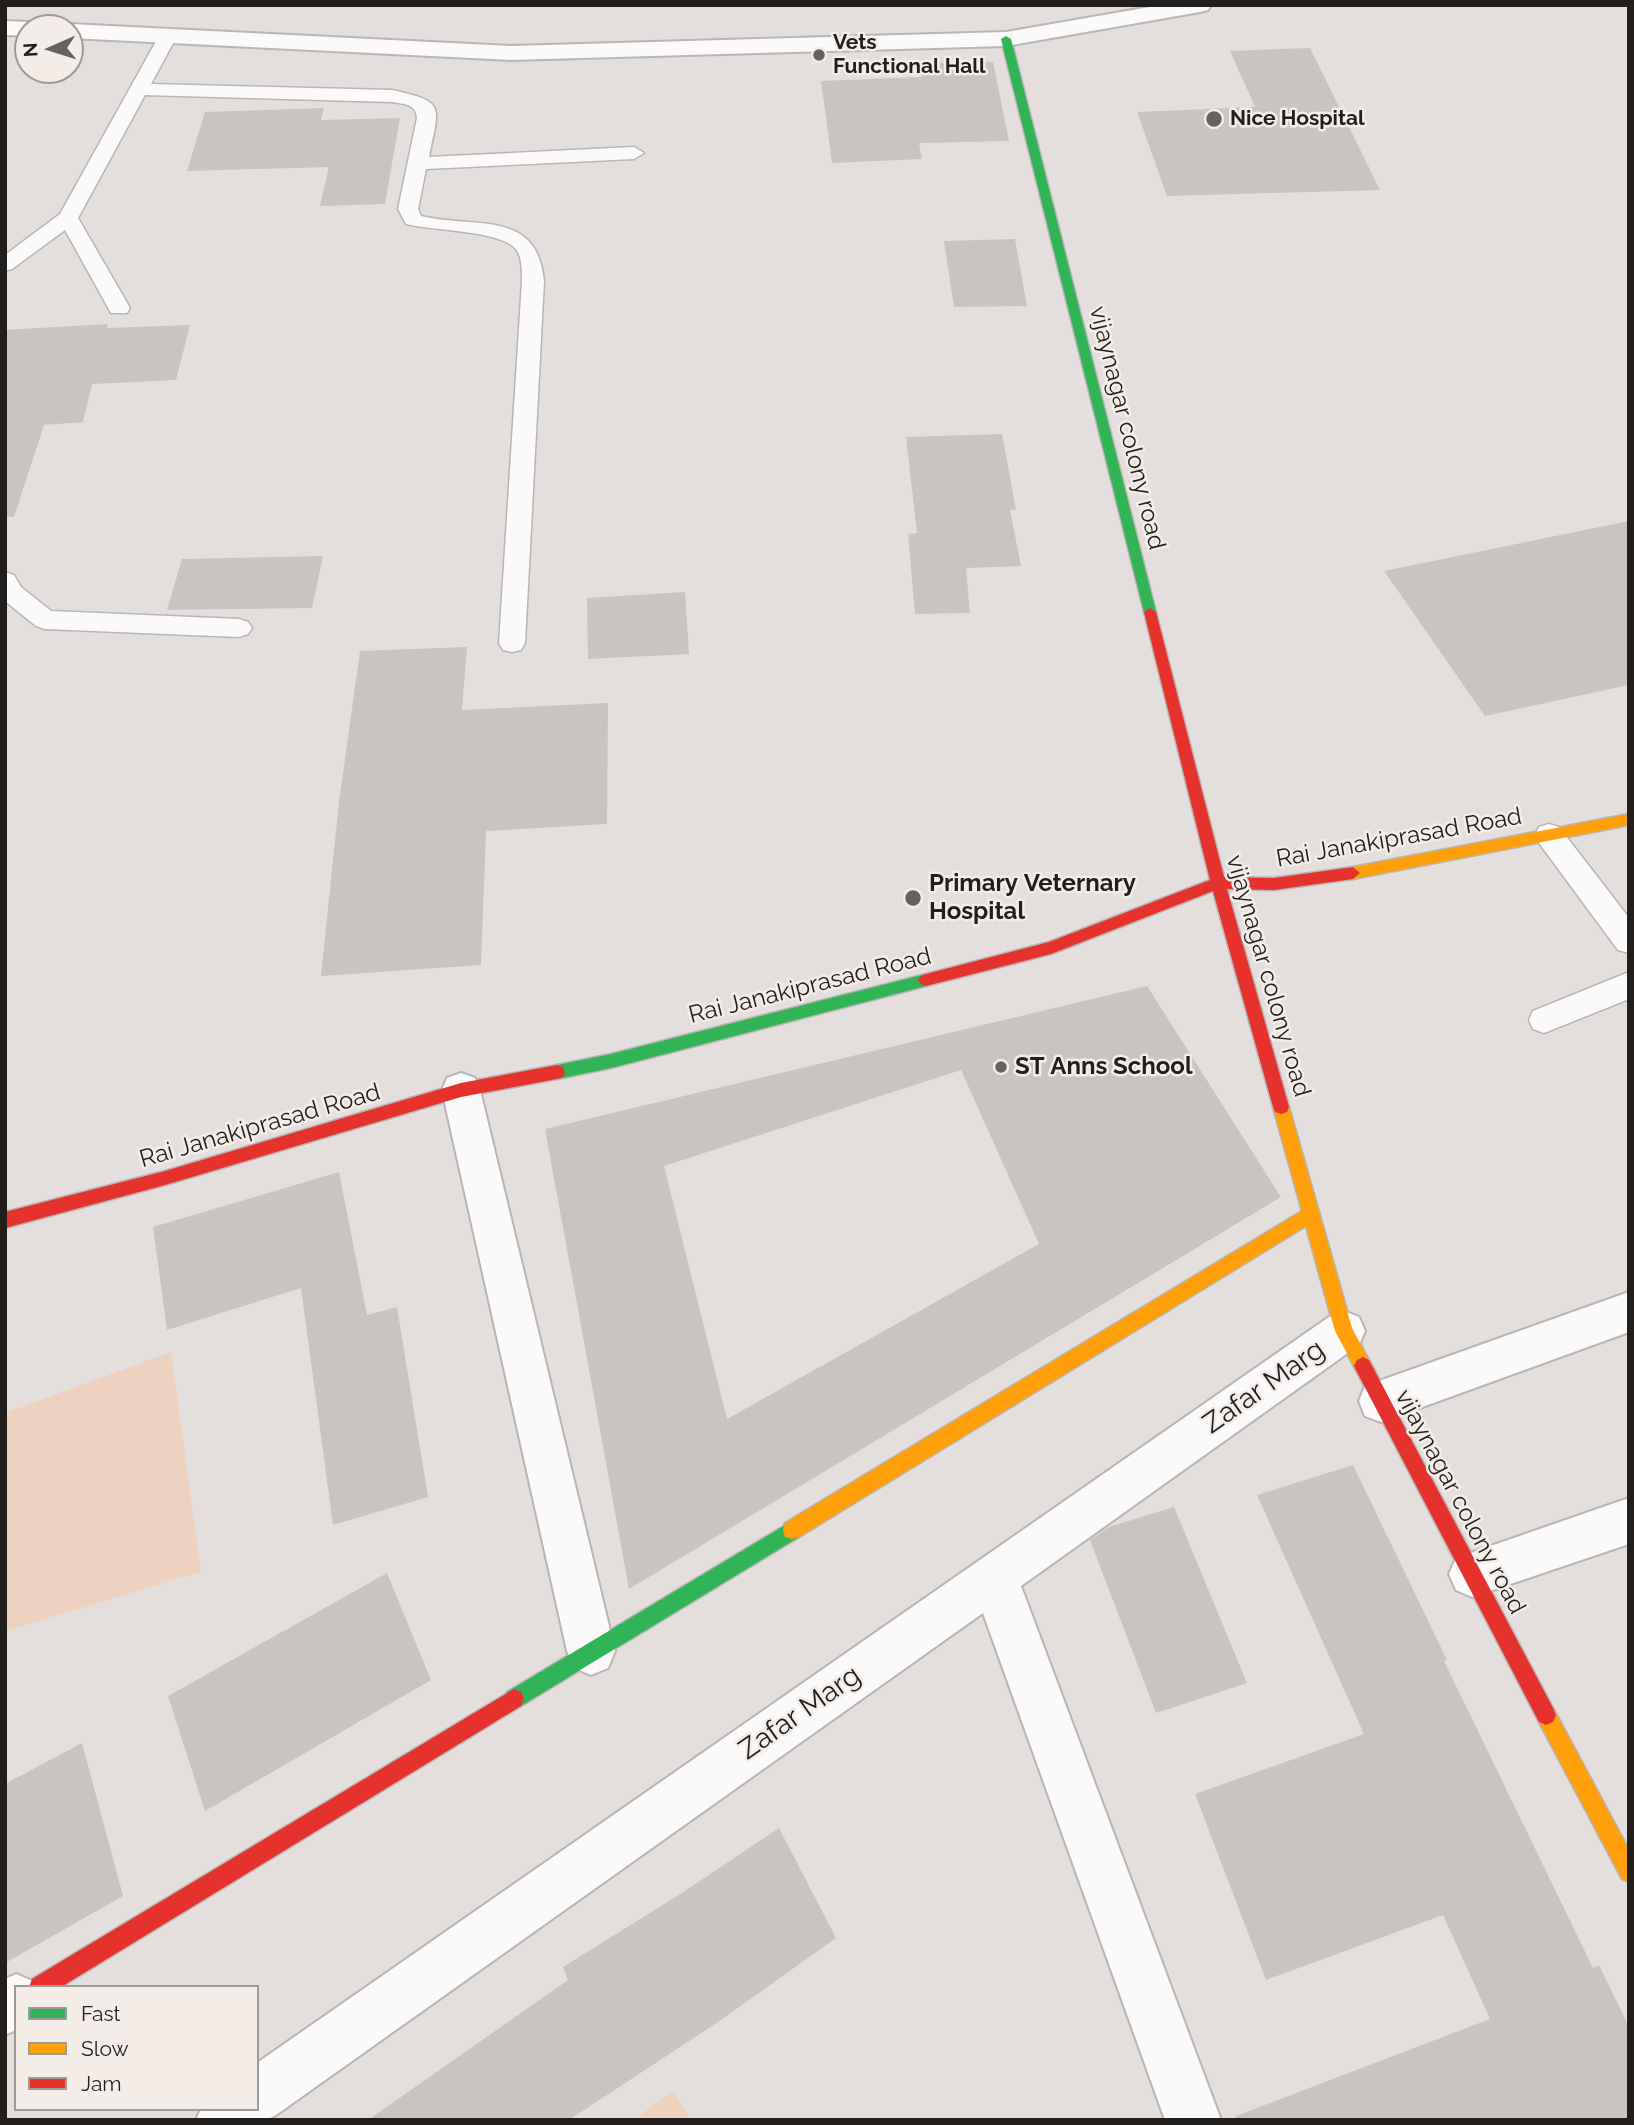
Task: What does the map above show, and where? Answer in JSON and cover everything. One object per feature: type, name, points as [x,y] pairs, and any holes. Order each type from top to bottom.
[{"type":"street","points":[[84,30],[170,26],[511,53],[1006,38],[1200,5]]},
{"type":"street","name":"vijaynagar colony road","points":[[1006,38],[1218,883],[1344,1331],[1629,1872]]},
{"type":"street","name":"Rai Janakiprasad Road","points":[[5,1220],[165,1178],[461,1090],[611,1061],[1051,948],[1218,883],[1274,884],[1353,873],[1629,819]]},
{"type":"street","points":[[461,1090],[591,1651]]},
{"type":"street","points":[[43,1985],[1311,1214]]},
{"type":"street","points":[[1381,1401],[1629,1312]]},
{"type":"street","name":"Zafar Marg","points":[[259,2095],[1344,1331]]},
{"type":"street","points":[[1472,1574],[1629,1521]]},
{"type":"street","points":[[993,1577],[1193,2120]]},
{"type":"lane","points":[[5,265],[68,218],[141,89],[170,26]]},
{"type":"lane","points":[[141,89],[408,98],[419,102],[426,109],[419,163],[408,209],[413,220],[428,225],[493,232],[523,245],[530,257],[533,281],[512,643]]},
{"type":"lane","points":[[419,163],[634,153]]},
{"type":"lane","points":[[68,218],[119,308]]},
{"type":"lane","points":[[5,581],[12,593],[45,620],[239,628]]},
{"type":"lane","points":[[1549,835],[1629,941]]},
{"type":"lane","points":[[1544,1020],[1629,985]]},
{"type":"shaded area","points":[[171,1352],[201,1572],[5,1631],[5,1413]]},
{"type":"shaded area","points":[[673,2090],[691,2120],[634,2120]]},
{"type":"building","points":[[1310,48],[1380,190],[1167,196],[1137,112],[1255,107],[1230,51]]},
{"type":"building","points":[[993,62],[1009,141],[919,143],[922,159],[832,163],[821,81],[922,77],[919,63]]},
{"type":"building","points":[[324,108],[321,120],[400,118],[385,204],[320,206],[329,167],[187,171],[205,112]]},
{"type":"building","points":[[1015,239],[1027,306],[954,307],[944,241]]},
{"type":"building","points":[[108,324],[107,328],[190,325],[176,380],[92,384],[83,422],[44,425],[14,517],[5,516],[5,330]]},
{"type":"building","points":[[1002,434],[1016,510],[1010,510],[1021,566],[966,568],[970,613],[915,614],[908,534],[917,533],[906,437]]},
{"type":"building","points":[[1629,521],[1629,685],[1485,716],[1384,571]]},
{"type":"building","points":[[323,556],[312,608],[167,610],[182,559]]},
{"type":"building","points":[[685,592],[689,654],[588,659],[587,598]]},
{"type":"building","points":[[467,647],[462,710],[608,703],[607,824],[486,831],[481,965],[321,976],[339,802],[360,651]]},
{"type":"building","points":[[1147,986],[1281,1197],[629,1589],[545,1129]],"holes":[[[961,1070],[1039,1244],[727,1419],[664,1166]]]},
{"type":"building","points":[[339,1172],[367,1315],[397,1307],[428,1497],[333,1525],[301,1288],[167,1330],[153,1227]]},
{"type":"building","points":[[1353,1465],[1447,1660],[1444,1661],[1593,1968],[1599,1965],[1629,2027],[1629,2120],[1236,2120],[1236,2116],[1490,2019],[1443,1915],[1266,1980],[1195,1794],[1364,1734],[1257,1495]]},
{"type":"building","points":[[1174,1507],[1247,1683],[1156,1713],[1090,1540],[1109,1527]]},
{"type":"building","points":[[387,1573],[431,1680],[205,1811],[168,1696]]},
{"type":"building","points":[[82,1743],[123,1896],[5,1963],[5,1784]]},
{"type":"building","points":[[779,1828],[836,1938],[721,2020],[569,2120],[368,2120],[568,1980],[563,1967],[682,1893]]},
{"type":"traffic: fast","points":[[1006,39],[1150,612]]},
{"type":"traffic: fast","points":[[557,1072],[611,1061],[926,980]]},
{"type":"traffic: fast","points":[[514,1699],[792,1530]]},
{"type":"traffic: slow","points":[[1353,873],[1629,819]]},
{"type":"traffic: slow","points":[[1281,1107],[1344,1331],[1363,1366]]},
{"type":"traffic: slow","points":[[792,1530],[1311,1214]]},
{"type":"traffic: slow","points":[[1546,1715],[1629,1872]]},
{"type":"traffic: jam","points":[[1150,612],[1218,883],[1281,1107]]},
{"type":"traffic: jam","points":[[926,980],[1051,948],[1218,883],[1274,884],[1353,873]]},
{"type":"traffic: jam","points":[[5,1220],[165,1178],[461,1090],[557,1072]]},
{"type":"traffic: jam","points":[[1363,1366],[1546,1715]]},
{"type":"traffic: jam","points":[[43,1985],[514,1699]]},
{"type":"place","name":"Vets Functional Hall","points":[[819,55]]},
{"type":"place","name":"Nice Hospital","points":[[1214,119]]},
{"type":"place","name":"Primary Veternary Hospital","points":[[913,898]]},
{"type":"place","name":"ST Anns School","points":[[1001,1067]]}]
